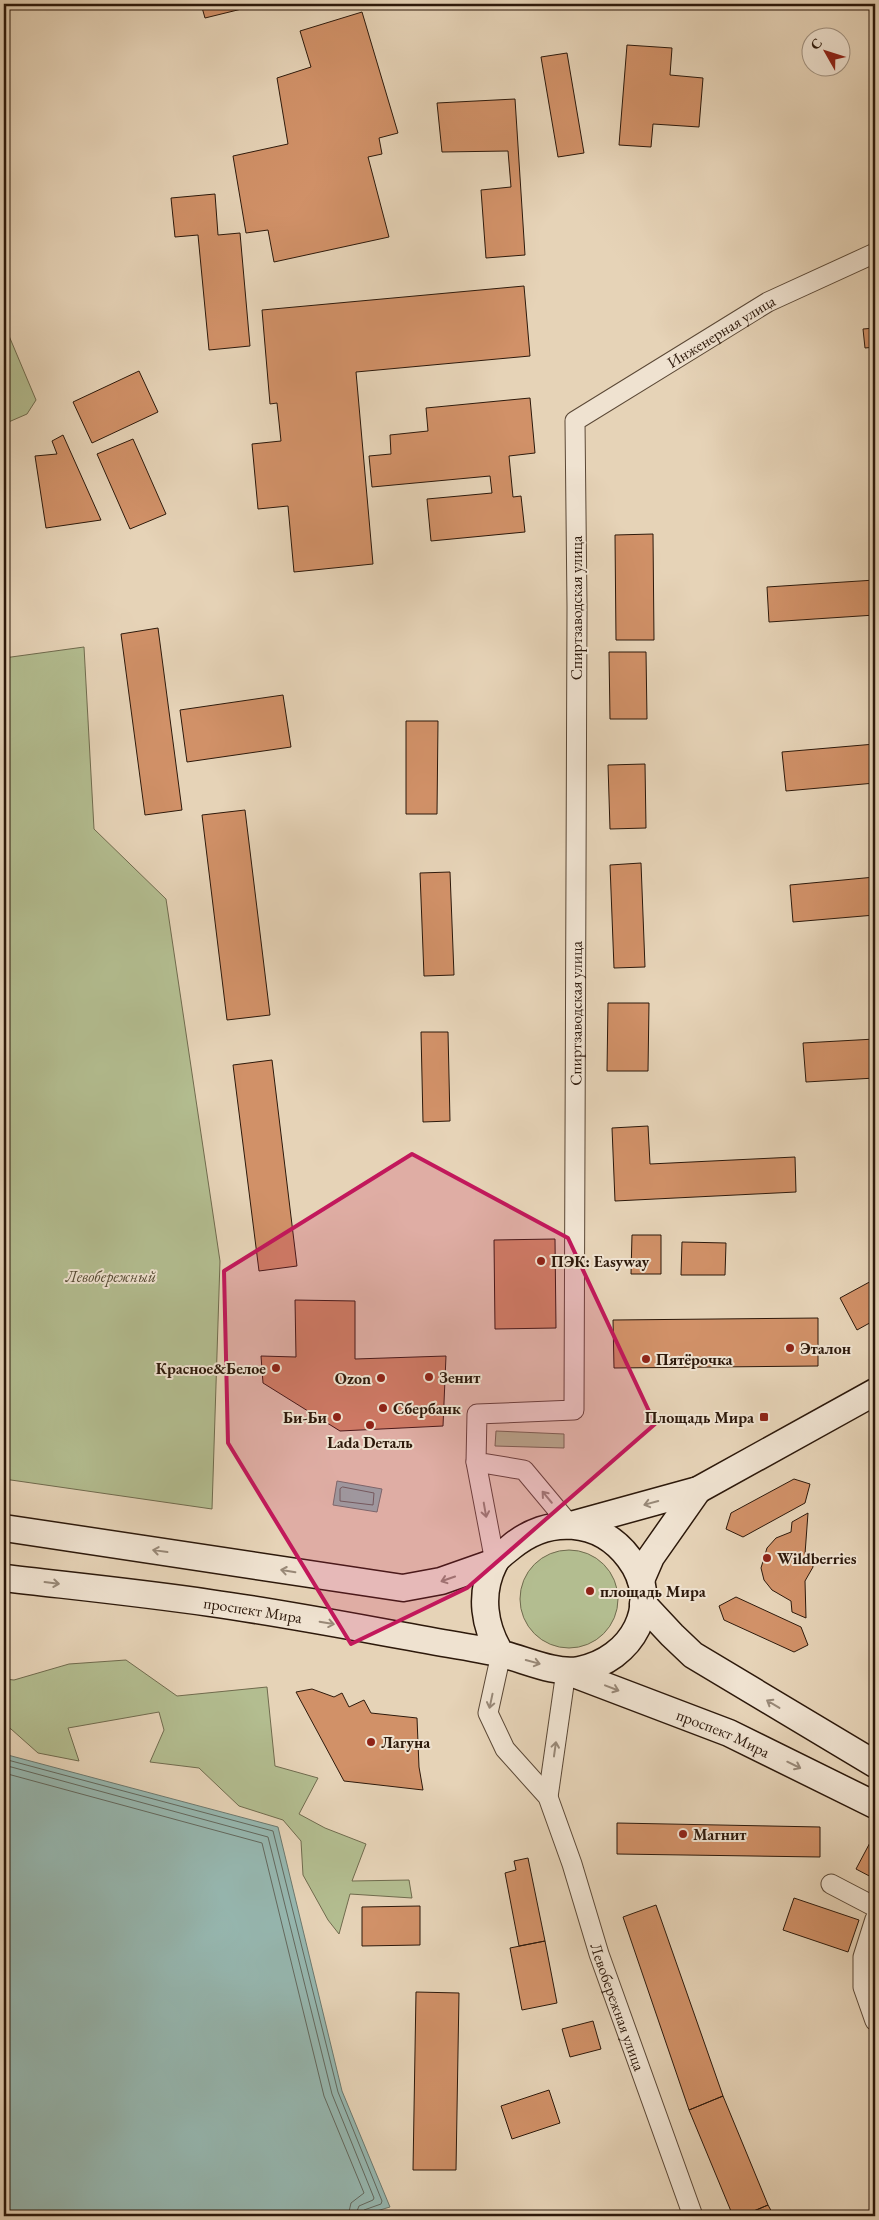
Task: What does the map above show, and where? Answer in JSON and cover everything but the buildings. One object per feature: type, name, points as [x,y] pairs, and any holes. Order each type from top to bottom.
[{"type":"main road","points":[[4,1528],[403,1588],[441,1581],[494,1562],[528,1535],[698,1490],[875,1392]]},
{"type":"main road","points":[[494,1562],[488,1581],[485,1612],[493,1641],[501,1654],[566,1671],[580,1670],[600,1664],[619,1652],[627,1644],[638,1626],[642,1592],[651,1557],[698,1490]]},
{"type":"main road","points":[[570,1525],[596,1532],[618,1547],[630,1559],[642,1592],[672,1635],[693,1655],[875,1764]]},
{"type":"main road","name":"проспект Мира","points":[[4,1578],[210,1603],[501,1654]]},
{"type":"main road","name":"проспект Мира","points":[[566,1671],[729,1733],[875,1805]]},
{"type":"street","name":"Инженерная улица","points":[[575,421],[768,302],[875,253]]},
{"type":"street","name":"Спиртзаводская улица","points":[[476,1462],[477,1414],[574,1410],[577,627],[575,421]]},
{"type":"street","points":[[494,1562],[476,1462],[524,1470],[570,1525]]},
{"type":"street","name":"Левобережная улица","points":[[501,1654],[488,1713],[505,1749],[548,1798],[572,1864],[599,1954],[693,2216]]},
{"type":"street","name":"Левобережная улица","points":[[548,1798],[566,1671]]},
{"type":"street","points":[[831,1884],[875,1906]]},
{"type":"street","points":[[875,1918],[863,1956],[863,1987],[875,2021]]},
{"type":"highlighted area","points":[[412,1154],[568,1238],[655,1424],[467,1588],[351,1644],[228,1443],[224,1271]]},
{"type":"green space","points":[[4,324],[36,400],[27,414],[4,424]]},
{"type":"green space","name":"Левобережный","points":[[84,647],[94,829],[166,899],[220,1261],[212,1509],[4,1479],[4,658]]},
{"type":"green space","points":[[496,1431],[564,1434],[564,1448],[495,1446]]},
{"type":"green space","points":[[569,1550],[588,1554],[603,1565],[614,1580],[618,1599],[614,1618],[603,1633],[588,1644],[569,1648],[550,1644],[535,1633],[524,1618],[520,1599],[524,1580],[535,1565],[550,1554]]},
{"type":"green space","points":[[126,1660],[177,1696],[267,1687],[275,1766],[318,1778],[299,1814],[325,1828],[366,1844],[352,1881],[409,1880],[412,1898],[350,1894],[339,1934],[328,1920],[303,1875],[301,1841],[283,1820],[239,1806],[199,1768],[150,1762],[164,1730],[159,1712],[68,1728],[79,1761],[38,1753],[11,1729],[4,1726],[4,1679],[14,1680],[69,1664]]},
{"type":"water","points":[[337,1481],[382,1489],[377,1512],[333,1505]]},
{"type":"water","points":[[4,1754],[278,1827],[342,2091],[390,2207],[360,2216],[4,2216]]},
{"type":"place","name":"ПЭК: Easyway","points":[[541,1261]]},
{"type":"place","name":"Эталон","points":[[790,1348]]},
{"type":"place","name":"Пятёрочка","points":[[646,1359]]},
{"type":"place","name":"Красное&Белое","points":[[276,1368]]},
{"type":"place","name":"Зенит","points":[[429,1377]]},
{"type":"place","name":"Ozon","points":[[381,1378]]},
{"type":"place","name":"Сбербанк","points":[[383,1408]]},
{"type":"place","name":"Би-Би","points":[[337,1417]]},
{"type":"place","name":"Площадь Мира","points":[[764,1417]]},
{"type":"place","name":"Lada Dеталь","points":[[370,1425]]},
{"type":"place","name":"Wildberries","points":[[767,1558]]},
{"type":"place","name":"площадь Мира","points":[[590,1591]]},
{"type":"place","name":"Лагуна","points":[[371,1742]]},
{"type":"place","name":"Магнит","points":[[683,1834]]}]
